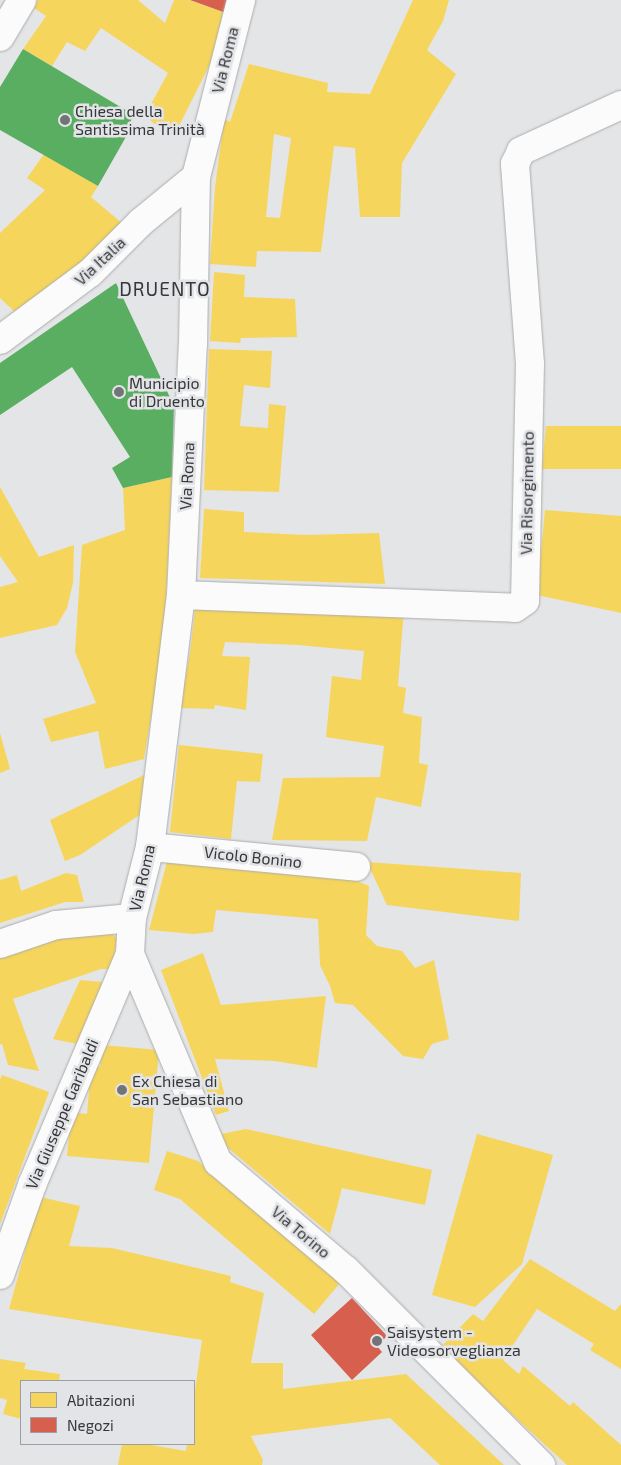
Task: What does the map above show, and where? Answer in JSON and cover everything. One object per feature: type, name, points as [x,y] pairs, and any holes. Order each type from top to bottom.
[{"type":"street","points":[[0,37],[22,0]]},
{"type":"street","name":"Via Roma","points":[[130,954],[132,918],[150,847],[182,595],[193,345],[196,177],[241,0]]},
{"type":"street","name":"Via Risorgimento","points":[[182,595],[515,608],[525,601],[530,364],[515,164],[521,151],[621,105]]},
{"type":"street","name":"Via Italia","points":[[4,330],[90,273],[141,222],[196,177]]},
{"type":"street","name":"Vicolo Bonino","points":[[150,847],[356,867]]},
{"type":"street","points":[[0,944],[56,925],[132,918]]},
{"type":"street","name":"Via Giuseppe Garibaldi","points":[[0,1275],[32,1185],[130,954]]},
{"type":"street","name":"Via Torino","points":[[130,954],[218,1162],[346,1270],[540,1465]]},
{"type":"building: Abitazioni","points":[[38,0],[138,0],[165,23],[174,0],[189,0],[226,13],[211,62],[174,136],[152,122],[146,113],[168,73],[101,28],[85,51],[67,42],[52,66],[23,49],[46,16],[34,8]]},
{"type":"building: Abitazioni","points":[[413,0],[449,0],[443,21],[427,50],[456,74],[402,163],[400,217],[360,217],[355,148],[334,146],[321,252],[257,251],[256,267],[210,264],[215,187],[224,119],[230,122],[249,64],[328,83],[327,92],[370,94]],"holes":[[[274,134],[291,138],[280,218],[266,217]]]},
{"type":"building: Abitazioni","points":[[44,154],[98,186],[91,197],[123,224],[79,264],[16,313],[0,298],[0,233],[45,190],[27,178]]},
{"type":"building: Abitazioni","points":[[214,272],[245,275],[244,297],[295,299],[297,337],[241,338],[240,343],[210,341]]},
{"type":"building: Abitazioni","points":[[209,349],[272,351],[270,388],[244,385],[240,426],[268,428],[269,404],[286,406],[279,492],[204,490]]},
{"type":"building: Abitazioni","points":[[546,426],[621,426],[621,469],[542,469]]},
{"type":"building: Abitazioni","points":[[172,477],[164,639],[144,759],[105,769],[98,731],[51,742],[43,719],[96,703],[75,652],[82,545],[125,530],[123,488]]},
{"type":"building: Abitazioni","points":[[0,487],[39,557],[74,545],[73,583],[67,608],[57,625],[0,638],[0,587],[18,582],[0,556]]},
{"type":"building: Abitazioni","points":[[204,509],[244,512],[244,532],[306,535],[379,533],[385,584],[200,578]]},
{"type":"building: Abitazioni","points":[[545,510],[621,516],[621,613],[537,595]]},
{"type":"building: Abitazioni","points":[[196,602],[404,608],[398,686],[406,688],[403,713],[422,717],[419,763],[428,765],[421,807],[376,797],[367,841],[272,840],[283,778],[380,777],[384,746],[326,737],[332,676],[361,680],[364,651],[298,645],[225,642],[222,656],[250,657],[246,710],[215,705],[214,709],[180,708],[190,653]]},
{"type":"building: Abitazioni","points":[[0,733],[10,769],[0,773]]},
{"type":"building: Abitazioni","points":[[179,745],[263,754],[260,782],[237,781],[231,839],[170,832]]},
{"type":"building: Abitazioni","points":[[144,775],[141,814],[80,855],[65,861],[50,820]]},
{"type":"building: Abitazioni","points":[[168,858],[337,873],[369,886],[366,935],[377,946],[402,951],[415,968],[434,960],[449,1039],[432,1044],[423,1059],[403,1056],[353,1005],[335,1003],[330,986],[320,965],[318,919],[216,910],[213,932],[194,934],[149,930]]},
{"type":"building: Abitazioni","points":[[367,862],[521,873],[519,921],[387,905]]},
{"type":"building: Abitazioni","points":[[66,873],[77,875],[84,902],[65,902],[0,923],[0,880],[17,875],[21,891]]},
{"type":"building: Abitazioni","points":[[104,928],[117,938],[112,969],[101,969],[13,999],[39,1071],[8,1065],[2,1044],[0,1044],[0,955],[39,942]]},
{"type":"building: Abitazioni","points":[[203,953],[221,1005],[326,996],[317,1068],[275,1061],[215,1059],[229,1111],[216,1115],[161,970]]},
{"type":"building: Abitazioni","points":[[80,980],[103,982],[77,1044],[53,1039]]},
{"type":"building: Abitazioni","name":"Ex Chiesa di San Sebastiano","points":[[102,1045],[159,1050],[149,1163],[67,1156],[71,1112],[87,1114],[91,1066],[100,1067]]},
{"type":"building: Abitazioni","points":[[2,1075],[49,1092],[0,1224],[0,1080]]},
{"type":"building: Abitazioni","points":[[246,1129],[432,1170],[425,1205],[342,1188],[330,1234],[227,1147],[221,1134]]},
{"type":"building: Abitazioni","points":[[477,1134],[553,1155],[522,1264],[475,1307],[432,1295]]},
{"type":"building: Abitazioni","points":[[167,1151],[198,1161],[340,1283],[314,1314],[180,1199],[154,1190]]},
{"type":"building: Abitazioni","points":[[40,1197],[80,1206],[69,1246],[112,1248],[231,1276],[230,1282],[264,1293],[251,1363],[283,1363],[283,1389],[406,1374],[504,1465],[440,1465],[390,1418],[251,1436],[263,1460],[262,1465],[118,1465],[122,1445],[151,1445],[186,1451],[187,1445],[195,1445],[195,1391],[202,1340],[9,1309]]},
{"type":"building: Abitazioni","points":[[530,1259],[615,1311],[621,1304],[621,1369],[590,1350],[594,1344],[537,1309],[503,1360],[519,1374],[523,1366],[570,1406],[573,1402],[621,1445],[621,1465],[567,1465],[440,1348],[473,1314],[483,1321]]},
{"type":"building: Abitazioni","points":[[0,1359],[26,1363],[24,1369],[60,1374],[59,1380],[20,1380],[20,1419],[3,1414],[7,1400],[0,1398]]},
{"type":"building: Negozi","points":[[190,0],[228,0],[226,13]]},
{"type":"building: Negozi","points":[[352,1298],[387,1336],[377,1346],[382,1352],[352,1380],[311,1335]]},
{"type":"building: Pubblico","name":"Chiesa della Santissima Trinità","points":[[23,49],[134,115],[128,126],[131,128],[98,186],[0,130],[0,87]]},
{"type":"building: Pubblico","points":[[116,283],[174,406],[172,477],[123,488],[112,468],[130,457],[72,367],[0,415],[0,363]]},
{"type":"place","name":"Chiesa della Santissima Trinità","points":[[65,120]]},
{"type":"place","name":"Municipio di Druento","points":[[119,392]]},
{"type":"place","name":"Ex Chiesa di San Sebastiano","points":[[122,1090]]},
{"type":"place","name":"Saisystem - Videosorveglianza","points":[[377,1341]]},
{"type":"district","name":"DRUENTO","points":[[165,289]]}]
